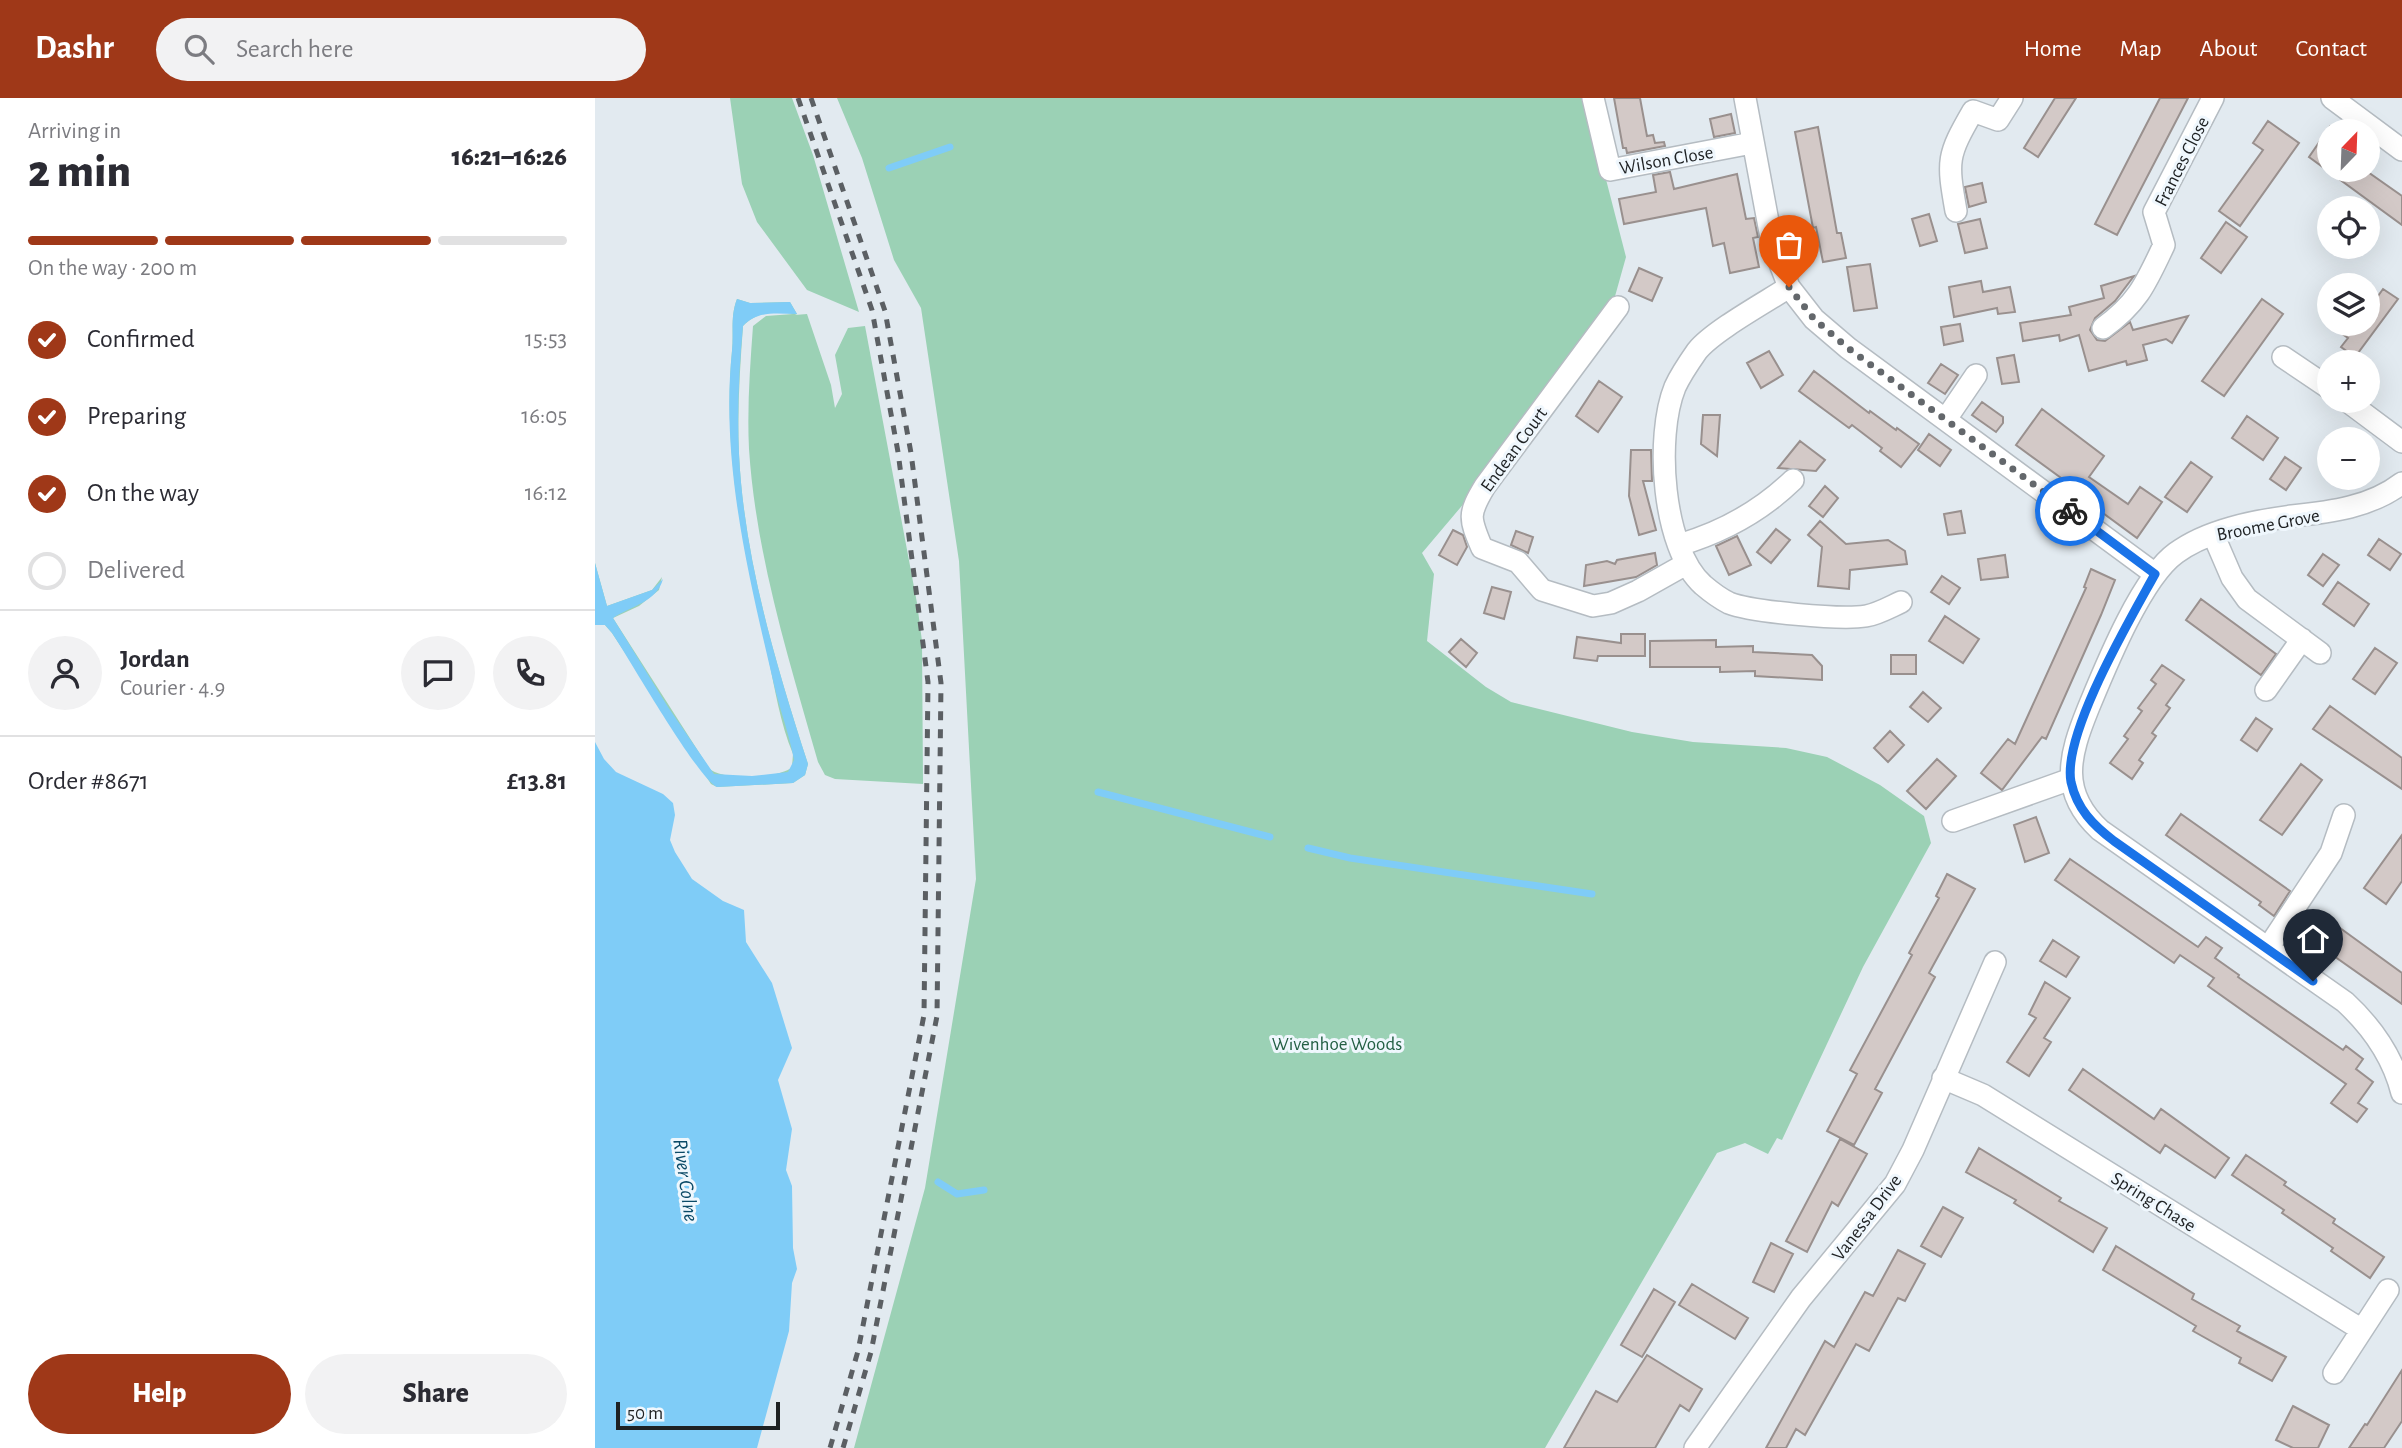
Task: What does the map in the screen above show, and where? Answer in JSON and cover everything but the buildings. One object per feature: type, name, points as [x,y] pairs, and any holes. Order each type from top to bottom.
[{"type":"street","name":"Wilson Close","points":[[1593,98],[1610,170],[1752,143]]},
{"type":"street","points":[[1745,98],[1772,243],[1789,287],[1814,319],[1848,348],[2155,574]]},
{"type":"street","points":[[1956,211],[1949,173],[1952,148],[1973,111],[1998,120],[2011,98]]},
{"type":"street","name":"Frances Close","points":[[2103,328],[2123,314],[2146,285],[2164,245],[2154,212],[2213,98]]},
{"type":"street","points":[[2332,98],[2402,150]]},
{"type":"street","points":[[1789,287],[1740,317],[1699,349],[1675,387],[1665,430],[1664,464],[1670,507],[1682,555],[1702,584],[1728,602],[1758,610],[1867,616],[1901,602]]},
{"type":"street","name":"Endean Court","points":[[1618,307],[1485,486],[1472,508],[1473,526],[1482,548],[1518,562],[1542,590],[1593,606],[1611,603],[1629,595],[1682,555],[1775,498],[1793,480]]},
{"type":"street","points":[[2283,357],[2317,380]]},
{"type":"street","points":[[1946,419],[1976,375]]},
{"type":"street","points":[[2363,413],[2402,442]]},
{"type":"street","name":"Broome Grove","points":[[2402,483],[2368,503],[2324,513],[2279,518],[2213,534],[2186,545],[2155,574],[2126,627],[2081,726],[2071,758],[2071,779],[2076,799],[2087,818],[2100,830],[2345,1002],[2361,1017],[2384,1048],[2399,1079],[2402,1093]]},
{"type":"street","points":[[2213,534],[2232,578],[2247,599],[2320,653]]},
{"type":"street","points":[[2266,690],[2302,639]]},
{"type":"street","points":[[1953,821],[2071,779]]},
{"type":"street","points":[[2268,948],[2332,853],[2344,815]]},
{"type":"street","name":"Vanessa Drive","points":[[1695,1448],[1801,1298],[1895,1184],[1995,962]]},
{"type":"street","name":"Spring Chase","points":[[1944,1078],[1983,1095],[2362,1330]]},
{"type":"street","points":[[2334,1373],[2388,1290]]},
{"type":"green space","points":[[730,98],[792,98],[813,155],[859,312],[807,290],[757,222],[742,184]]},
{"type":"green space","name":"Wivenhoe Woods","points":[[837,98],[1585,98],[1626,257],[1612,307],[1471,495],[1422,553],[1434,574],[1427,641],[1486,687],[1511,702],[1632,732],[1693,742],[1786,748],[1827,757],[1880,785],[1924,816],[1931,843],[1863,967],[1782,1140],[1777,1138],[1768,1154],[1745,1143],[1717,1153],[1545,1448],[854,1448],[925,1188],[976,879],[959,561],[921,308],[894,260],[862,158]]},
{"type":"green space","points":[[737,299],[750,303],[790,302],[797,314],[795,315],[807,314],[831,385],[835,408],[842,394],[835,355],[848,328],[865,326],[922,641],[923,784],[835,779],[825,775],[818,762],[796,685],[766,568],[753,489],[748,434],[753,326],[766,316],[793,314],[766,313],[743,326],[738,438],[747,533],[773,650],[808,764],[805,775],[793,783],[717,787],[711,784],[612,633],[605,625],[595,625],[595,563],[607,606],[652,590],[662,577],[659,590],[639,606],[613,618],[709,768],[725,775],[750,777],[776,774],[792,767],[793,754],[778,706],[751,581],[733,466],[730,389],[733,319]]},
{"type":"water","points":[[737,299],[750,303],[790,302],[797,314],[761,315],[743,326],[738,438],[747,533],[763,611],[808,764],[805,775],[793,783],[717,787],[695,763],[680,741],[612,633],[605,625],[595,625],[595,563],[607,606],[652,590],[663,579],[655,593],[643,603],[613,618],[668,707],[714,774],[752,776],[788,772],[794,760],[756,609],[734,480],[729,394],[733,319]]},
{"type":"water","name":"River Colne","points":[[595,742],[604,759],[616,772],[663,794],[673,803],[675,815],[670,840],[692,879],[723,901],[744,910],[746,942],[772,983],[792,1048],[778,1080],[792,1129],[786,1170],[792,1186],[793,1248],[797,1269],[792,1283],[789,1331],[757,1448],[595,1448]]},
{"type":"waterway","points":[[889,168],[950,147]]},
{"type":"waterway","points":[[1098,792],[1270,837]]},
{"type":"waterway","points":[[1308,848],[1350,858],[1592,894]]},
{"type":"waterway","points":[[938,1182],[957,1194],[984,1190]]},
{"type":"railway","points":[[798,98],[872,310],[898,452],[928,682],[924,1015],[858,1351],[830,1448]]},
{"type":"railway","points":[[811,98],[885,311],[911,453],[941,683],[937,1016],[871,1352],[843,1448]]},
{"type":"way so far","points":[[1789,287],[1814,319],[1848,348],[2070,511]]},
{"type":"route","points":[[2070,511],[2155,574],[2126,627],[2077,736],[2071,758],[2071,779],[2076,799],[2087,818],[2114,841],[2313,981]]}]
